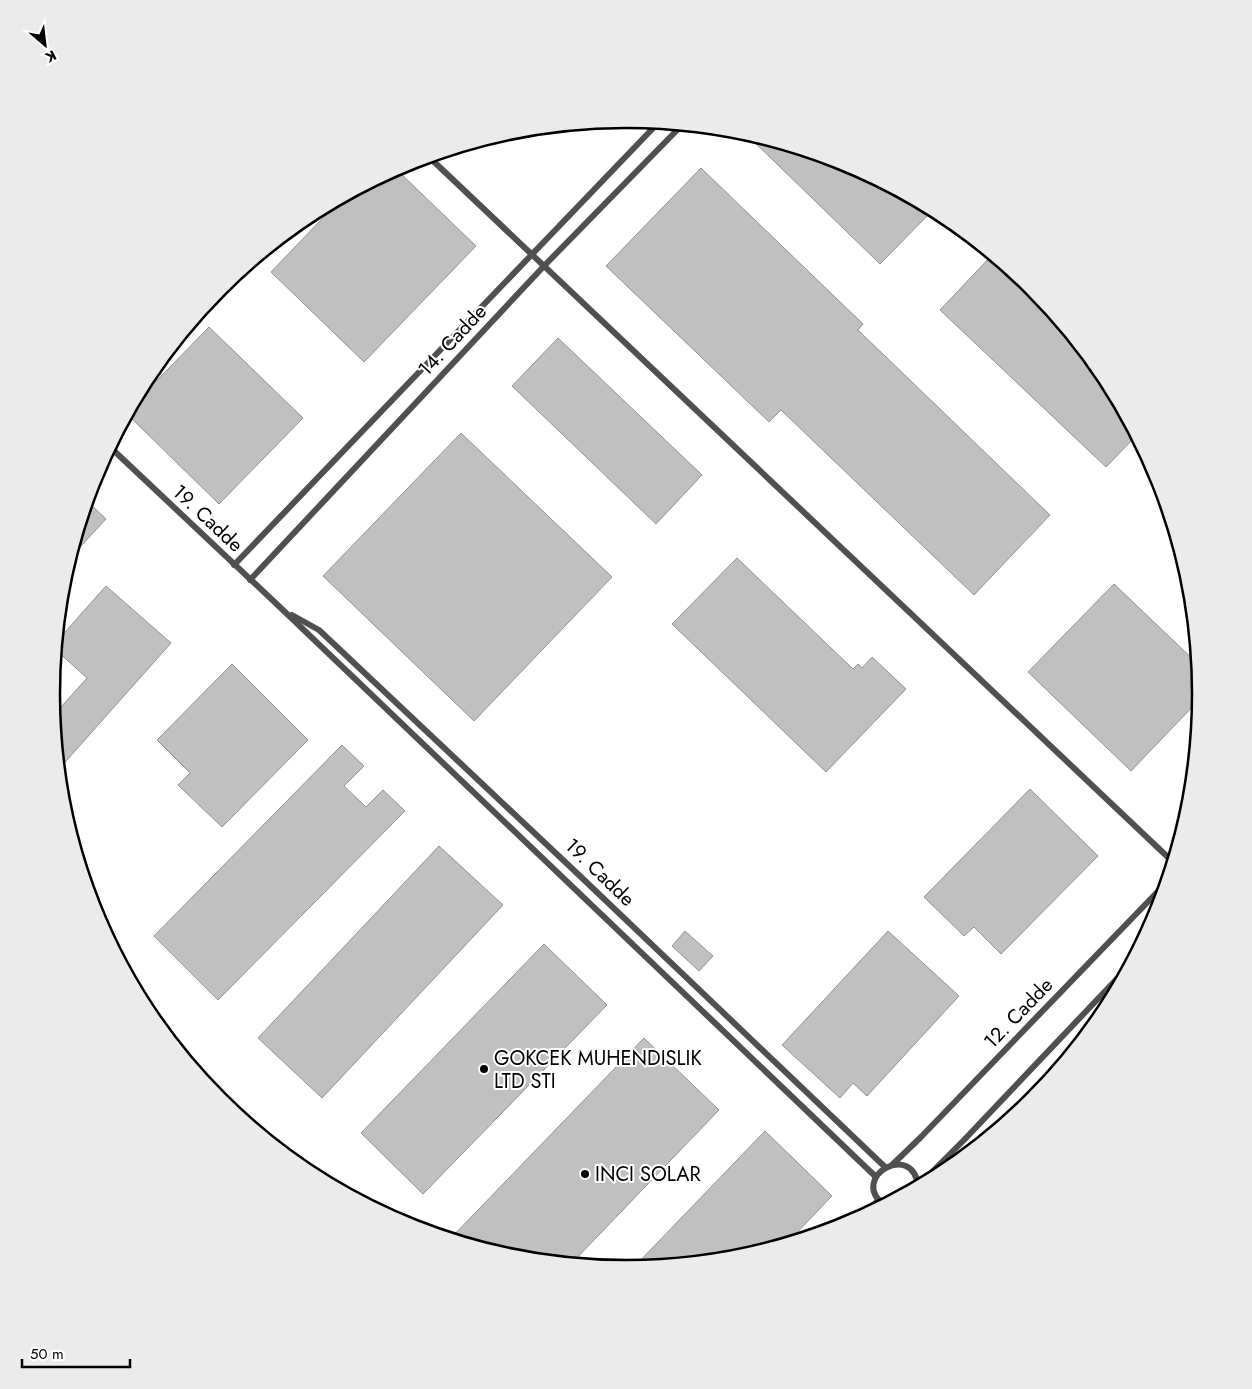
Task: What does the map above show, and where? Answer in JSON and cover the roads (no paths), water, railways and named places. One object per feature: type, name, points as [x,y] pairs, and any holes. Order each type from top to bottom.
[{"type":"lane","points":[[234,565],[652,129]]},
{"type":"lane","name":"14. Cadde","points":[[250,580],[544,266],[676,131]]},
{"type":"lane","points":[[435,162],[1168,857]]},
{"type":"lane","name":"19. Cadde","points":[[115,451],[876,1177]]},
{"type":"lane","name":"19. Cadde","points":[[284,611],[319,630],[888,1166]]},
{"type":"lane","name":"12. Cadde","points":[[876,1177],[880,1171],[921,1136],[1155,894]]},
{"type":"lane","points":[[939,1166],[1113,983]]},
{"type":"lane","points":[[888,1166],[898,1164],[910,1169],[916,1180]]},
{"type":"lane","points":[[876,1177],[874,1189],[879,1200]]},
{"type":"place","name":"GOKCEK MUHENDISLIK LTD STI","points":[[484,1069]]},
{"type":"place","name":"INCI SOLAR","points":[[585,1174]]}]
